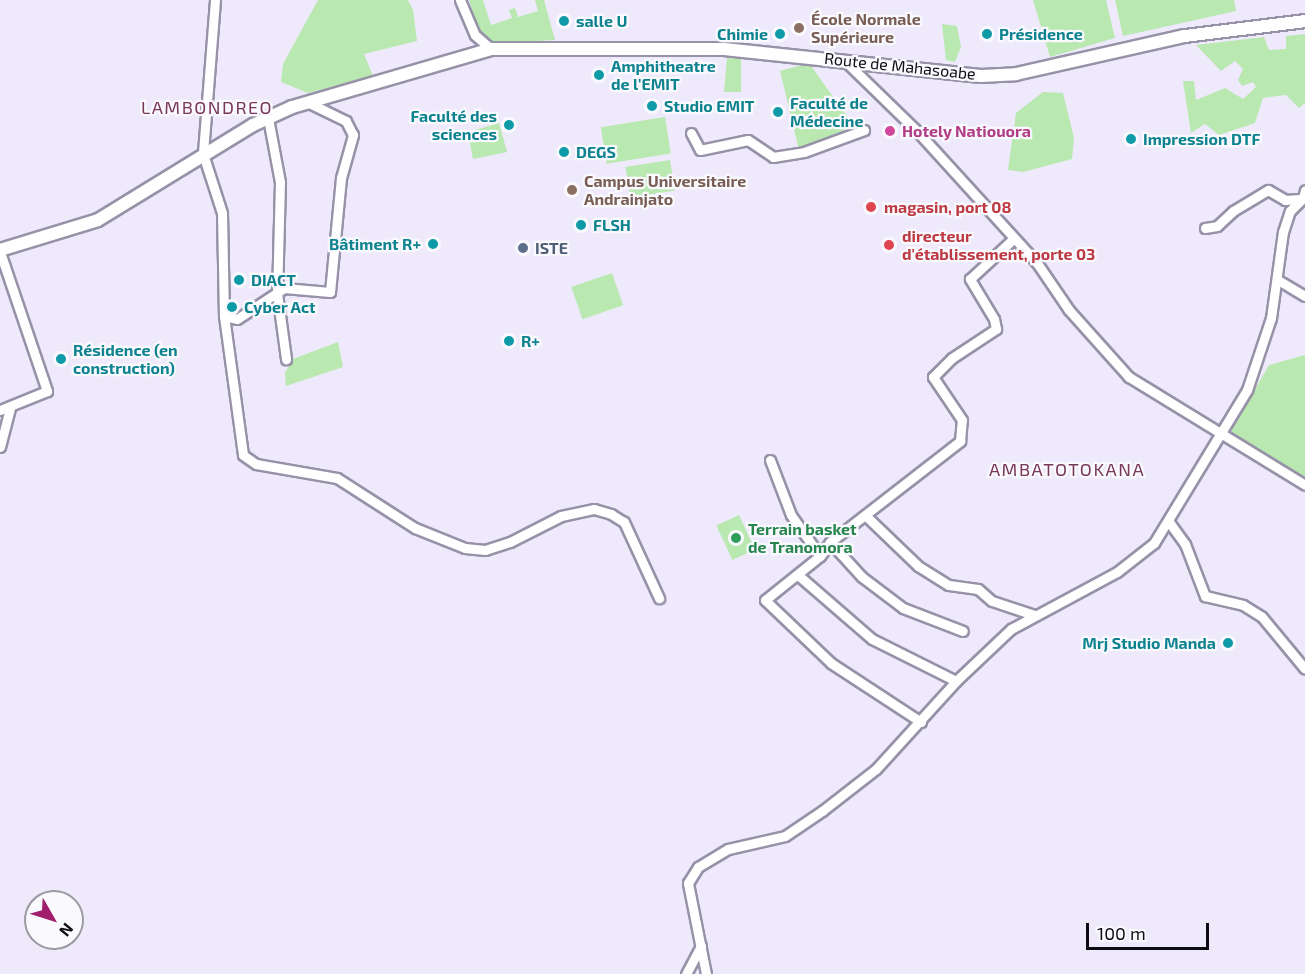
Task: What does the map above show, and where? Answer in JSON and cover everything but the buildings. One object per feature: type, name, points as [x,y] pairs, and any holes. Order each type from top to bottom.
[{"type":"street","points":[[215,0],[203,154],[222,213],[225,316],[243,455],[256,464],[337,478],[415,528],[465,548],[485,550],[510,542],[561,516],[594,509],[611,514],[624,522],[659,598]]},
{"type":"street","points":[[460,0],[475,35],[491,49]]},
{"type":"street","name":"Route de Mahasoabe","points":[[0,251],[98,220],[203,154],[268,118],[307,102],[491,49],[667,47],[845,61],[981,76],[1016,74],[1185,36],[1305,21]]},
{"type":"street","points":[[845,61],[916,130],[1037,263],[1070,310],[1129,377],[1219,435],[1305,485]]},
{"type":"street","points":[[225,316],[237,319],[284,288],[330,292],[341,178],[353,135],[346,121],[307,102]]},
{"type":"street","points":[[268,118],[280,182],[277,292],[286,359]]},
{"type":"street","points":[[691,133],[700,150],[748,140],[773,157],[834,143],[864,130]]},
{"type":"street","points":[[1205,228],[1217,226],[1233,212],[1268,190],[1285,200],[1304,194]]},
{"type":"street","points":[[706,974],[688,884],[698,867],[728,849],[785,836],[822,812],[876,769],[956,681],[1011,629],[1132,562],[1154,543],[1247,390],[1264,349],[1290,211],[1304,194]]},
{"type":"street","points":[[921,722],[831,663],[765,600],[820,556],[830,542],[960,441],[962,420],[933,377],[952,358],[996,329],[994,319],[970,279],[1013,239]]},
{"type":"street","points":[[0,251],[47,391],[5,409],[0,447]]},
{"type":"street","points":[[1278,280],[1305,296]]},
{"type":"street","points":[[770,460],[791,515],[820,556]]},
{"type":"street","points":[[865,515],[918,566],[949,585],[978,589],[992,601],[1034,615]]},
{"type":"street","points":[[1168,522],[1185,544],[1205,597],[1243,605],[1262,616],[1305,669]]},
{"type":"street","points":[[830,542],[862,577],[903,608],[963,631]]},
{"type":"street","points":[[798,575],[872,639],[956,681]]},
{"type":"street","points":[[687,974],[701,946]]},
{"type":"green space","points":[[318,0],[408,0],[413,10],[417,41],[364,54],[373,76],[308,93],[281,82],[283,64]]},
{"type":"green space","points":[[469,0],[483,0],[491,25],[512,18],[509,10],[515,8],[518,17],[538,11],[535,0],[544,0],[555,40],[496,43],[485,38],[479,31]]},
{"type":"green space","points":[[1033,0],[1106,0],[1115,38],[1050,57]]},
{"type":"green space","points":[[1115,0],[1234,0],[1236,11],[1123,36]]},
{"type":"green space","points":[[942,24],[957,26],[961,47],[955,62],[946,60]]},
{"type":"green space","points":[[1305,34],[1305,103],[1299,108],[1286,95],[1263,98],[1255,123],[1219,135],[1205,124],[1191,133],[1183,81],[1194,81],[1196,100],[1225,88],[1243,99],[1256,87],[1253,82],[1242,86],[1238,80],[1243,69],[1235,61],[1221,71],[1196,45],[1264,37],[1269,50],[1286,49],[1286,36]]},
{"type":"green space","points":[[727,58],[741,58],[741,92],[724,92]]},
{"type":"green space","points":[[809,63],[856,129],[799,150],[780,71]]},
{"type":"green space","points":[[1043,92],[1063,93],[1074,138],[1072,159],[1023,172],[1008,170],[1016,113]]},
{"type":"green space","points":[[665,117],[671,154],[607,164],[601,127]]},
{"type":"green space","points":[[499,123],[507,152],[473,159],[468,132]]},
{"type":"green space","points":[[670,160],[675,191],[630,198],[626,167]]},
{"type":"green space","points":[[612,273],[623,305],[582,319],[571,287]]},
{"type":"green space","points":[[338,342],[343,367],[286,386],[285,373],[293,359]]},
{"type":"green space","points":[[1305,355],[1305,481],[1232,438],[1232,429],[1269,365]]},
{"type":"green space","name":"Terrain basket de Tranomora","points":[[739,515],[755,549],[732,560],[716,526]]},
{"type":"place","name":"salle U","points":[[564,21]]},
{"type":"place","name":"École Normale Supérieure","points":[[799,28]]},
{"type":"place","name":"Chimie","points":[[780,34]]},
{"type":"place","name":"Présidence","points":[[987,34]]},
{"type":"place","name":"Amphitheatre de l'EMIT","points":[[599,75]]},
{"type":"place","name":"Studio EMIT","points":[[652,106]]},
{"type":"place","name":"Faculté de Médecine","points":[[778,112]]},
{"type":"place","name":"Faculté des sciences","points":[[509,125]]},
{"type":"place","name":"Hotely Natiouora","points":[[890,131]]},
{"type":"place","name":"Impression DTF","points":[[1131,139]]},
{"type":"place","name":"DEGS","points":[[564,152]]},
{"type":"place","name":"Campus Universitaire Andrainjato","points":[[572,190]]},
{"type":"place","name":"magasin, port 08","points":[[871,207]]},
{"type":"place","name":"FLSH","points":[[581,225]]},
{"type":"place","name":"Bâtiment R+","points":[[433,244]]},
{"type":"place","name":"directeur d'établissement, porte 03","points":[[889,245]]},
{"type":"place","name":"ISTE","points":[[523,248]]},
{"type":"place","name":"DIACT","points":[[239,280]]},
{"type":"place","name":"Cyber Act","points":[[232,307]]},
{"type":"place","name":"R+","points":[[509,341]]},
{"type":"place","name":"Résidence (en construction)","points":[[61,359]]},
{"type":"place","name":"Terrain basket de Tranomora","points":[[736,538]]},
{"type":"place","name":"Mrj Studio Manda","points":[[1228,643]]},
{"type":"district","name":"LAMBONDREO","points":[[207,107]]},
{"type":"district","name":"AMBATOTOKANA","points":[[1067,469]]}]
